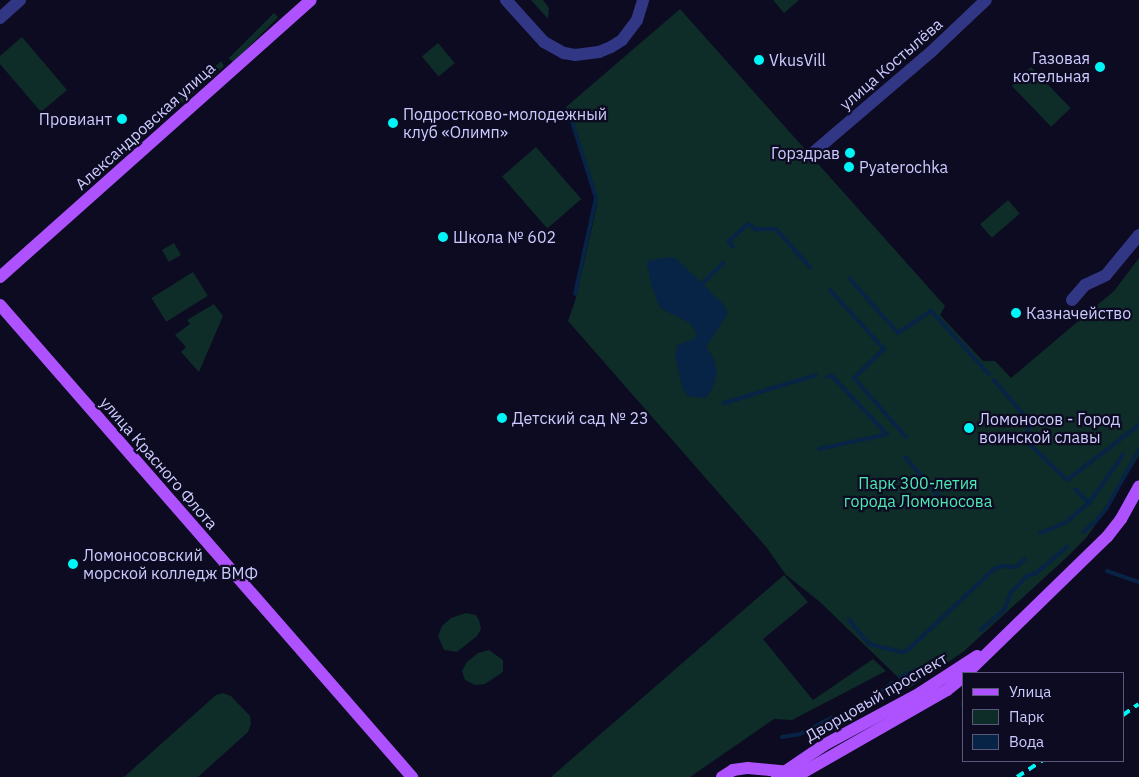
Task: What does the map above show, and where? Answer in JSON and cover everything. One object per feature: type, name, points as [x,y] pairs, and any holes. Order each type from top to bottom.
[{"type":"main road","name":"Александровская улица","points":[[0,276],[311,0]]},
{"type":"main road","name":"улица Красного Флота","points":[[0,306],[412,777]]},
{"type":"main road","name":"Дворцовый проспект","points":[[968,672],[1107,537],[1139,486]]},
{"type":"main road","name":"Дворцовый проспект","points":[[785,773],[824,745],[920,693],[992,647]]},
{"type":"main road","name":"Дворцовый проспект","points":[[785,773],[947,690],[962,678]]},
{"type":"main road","points":[[722,777],[741,768],[785,773]]},
{"type":"street","points":[[0,18],[20,0]]},
{"type":"street","points":[[506,0],[544,42],[564,53],[575,55],[599,52],[622,40],[637,20],[643,0]]},
{"type":"street","name":"улица Костылёва","points":[[815,151],[932,51],[986,0]]},
{"type":"street","points":[[1072,300],[1085,285],[1106,275],[1139,235]]},
{"type":"green space","points":[[531,0],[543,0],[549,8],[548,19]]},
{"type":"green space","points":[[773,0],[799,0],[784,13]]},
{"type":"green space","name":"Парк 300-летия города Ломоносова","points":[[680,9],[945,306],[940,315],[983,361],[995,361],[1011,378],[1114,291],[1139,258],[1139,456],[1086,538],[963,652],[909,688],[820,602],[786,575],[767,548],[568,321],[576,298],[597,205],[566,107]]},
{"type":"green space","points":[[274,13],[278,17],[233,62],[229,58]]},
{"type":"green space","points":[[22,37],[67,90],[41,112],[0,64],[0,56]]},
{"type":"green space","points":[[438,43],[455,63],[439,76],[422,56]]},
{"type":"green space","points":[[221,61],[224,66],[154,128],[151,124]]},
{"type":"green space","points":[[1031,67],[1071,108],[1051,127],[1012,86]]},
{"type":"green space","points":[[536,147],[581,199],[547,229],[502,177]]},
{"type":"green space","points":[[1008,200],[1020,214],[992,238],[980,224]]},
{"type":"green space","points":[[174,243],[181,255],[169,262],[162,250]]},
{"type":"green space","points":[[193,272],[208,296],[166,322],[151,298]]},
{"type":"green space","points":[[214,304],[223,316],[199,372],[181,352],[186,347],[175,335],[190,324],[187,320]]},
{"type":"green space","points":[[784,575],[808,602],[763,639],[813,700],[873,659],[886,671],[792,720],[774,719],[690,777],[551,777]]},
{"type":"green space","points":[[466,613],[476,615],[479,620],[481,629],[477,636],[457,652],[444,650],[438,636],[442,626],[451,618]]},
{"type":"green space","points":[[489,650],[503,660],[503,672],[485,684],[475,685],[465,680],[462,671],[467,662],[478,653]]},
{"type":"green space","points":[[223,693],[231,696],[250,716],[251,724],[248,732],[198,777],[124,777],[216,695]]},
{"type":"water","points":[[671,257],[677,259],[723,304],[728,313],[706,347],[714,359],[717,372],[712,390],[705,398],[688,396],[683,390],[675,356],[677,345],[695,339],[696,332],[690,323],[660,308],[652,287],[647,265],[649,260]]},
{"type":"waterway","points":[[568,109],[596,198],[575,294]]},
{"type":"waterway","points":[[733,247],[729,241],[748,224],[755,229],[776,229],[810,267]]},
{"type":"waterway","points":[[702,284],[723,263]]},
{"type":"waterway","points":[[849,278],[898,333],[931,311],[989,374]]},
{"type":"waterway","points":[[830,290],[884,349],[854,378],[906,437]]},
{"type":"waterway","points":[[724,403],[816,375]]},
{"type":"waterway","points":[[827,377],[832,376],[887,434]]},
{"type":"waterway","points":[[994,380],[1031,423],[1024,439],[1067,480],[1139,425]]},
{"type":"waterway","points":[[819,449],[887,434]]},
{"type":"waterway","points":[[1083,532],[1106,509],[1139,450]]},
{"type":"waterway","points":[[1040,533],[1065,523],[1089,503],[1123,455]]},
{"type":"waterway","points":[[905,457],[940,498]]},
{"type":"waterway","points":[[1075,489],[1089,503]]},
{"type":"waterway","points":[[981,630],[1004,610],[1011,592],[1028,575],[1035,574],[1067,547]]},
{"type":"waterway","points":[[849,620],[869,644],[902,652],[908,650],[994,569],[1003,566],[1016,567],[1025,559]]},
{"type":"waterway","points":[[1107,571],[1139,582]]},
{"type":"waterway","points":[[900,677],[925,667]]},
{"type":"waterway","points":[[846,718],[892,683]]},
{"type":"waterway","points":[[782,737],[800,734],[831,718]]},
{"type":"railway","points":[[1124,714],[1139,704]]},
{"type":"railway","points":[[1017,777],[1040,762]]},
{"type":"place","name":"VkusVill","points":[[759,60]]},
{"type":"place","name":"Газовая котельная","points":[[1100,67]]},
{"type":"place","name":"Провиант","points":[[122,119]]},
{"type":"place","name":"Подростково-молодежный клуб «Олимп»","points":[[393,123]]},
{"type":"place","name":"Горздрав","points":[[850,153]]},
{"type":"place","name":"Pyaterochka","points":[[849,167]]},
{"type":"place","name":"Школа № 602","points":[[443,237]]},
{"type":"place","name":"Казначейство","points":[[1016,313]]},
{"type":"place","name":"Детский сад № 23","points":[[502,418]]},
{"type":"place","name":"Ломоносов - Город воинской славы","points":[[969,428]]},
{"type":"place","name":"Ломоносовский морской колледж ВМФ","points":[[73,564]]}]
